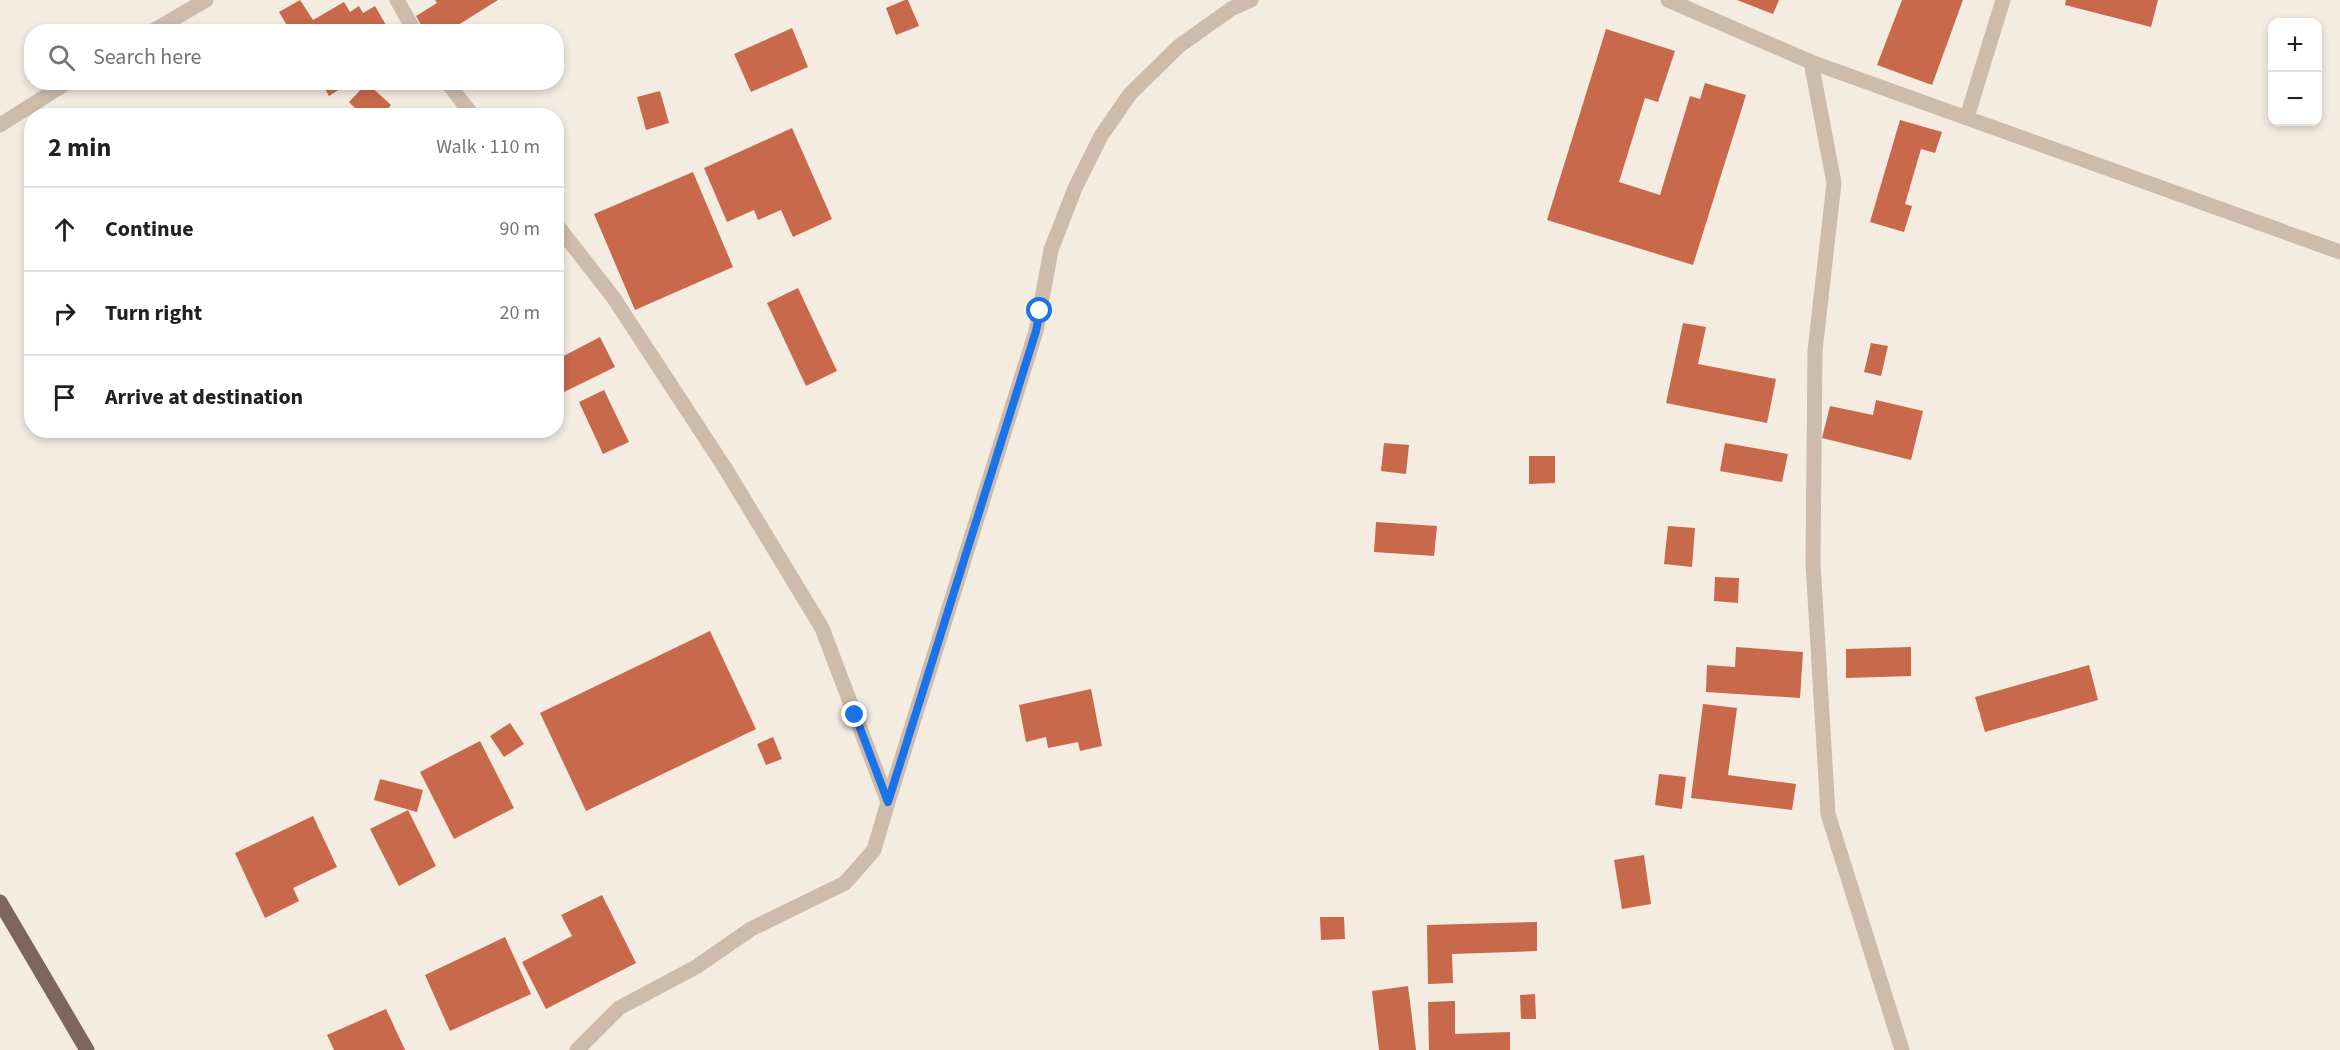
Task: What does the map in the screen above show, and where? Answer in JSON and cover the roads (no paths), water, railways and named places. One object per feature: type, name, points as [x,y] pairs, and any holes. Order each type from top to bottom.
[{"type":"main road","points":[[0,902],[87,1050]]},
{"type":"street","points":[[165,24],[206,0]]},
{"type":"street","points":[[397,0],[410,24]]},
{"type":"street","points":[[577,1050],[619,1008],[696,967],[751,929],[845,884],[874,850],[1036,331],[1051,250],[1075,188],[1101,136],[1130,94],[1179,46],[1231,9],[1251,0]]},
{"type":"street","points":[[1668,0],[1811,62],[2340,252]]},
{"type":"street","points":[[1966,117],[2003,0]]},
{"type":"street","points":[[1811,62],[1834,183],[1815,351],[1813,539],[1828,814],[1902,1050]]},
{"type":"street","points":[[26,108],[55,90]]},
{"type":"street","points":[[453,90],[466,108]]},
{"type":"street","points":[[0,124],[24,109]]},
{"type":"street","points":[[564,234],[613,297],[725,468],[822,628],[888,802]]}]
